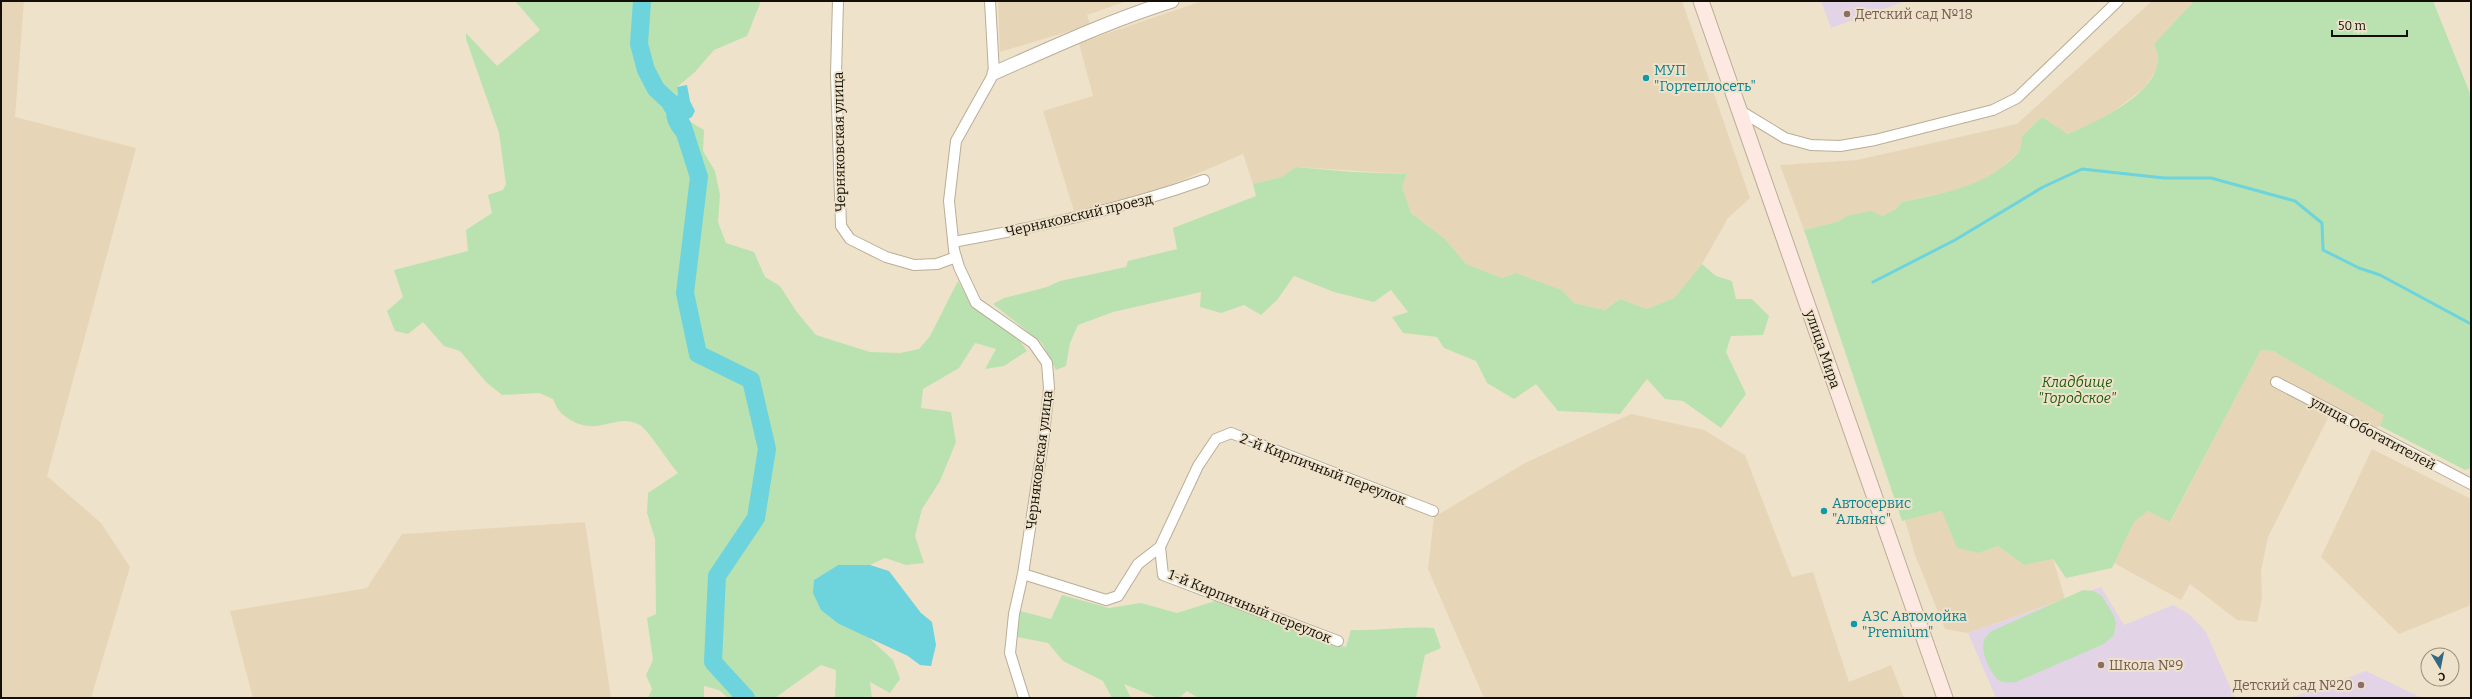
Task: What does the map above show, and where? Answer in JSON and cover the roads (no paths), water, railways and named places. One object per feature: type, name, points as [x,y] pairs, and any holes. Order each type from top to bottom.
[{"type":"main road","name":"улица Мира","points":[[1701,1],[1945,698]]},
{"type":"street","name":"Черняковская улица","points":[[838,1],[837,83],[841,226],[850,238],[886,257],[914,265],[937,264],[956,257]]},
{"type":"street","points":[[990,1],[994,73],[1057,44],[1156,3],[1172,1]]},
{"type":"street","points":[[1739,110],[1785,138],[1811,145],[1840,146],[1875,140],[1993,110],[2017,98],[2118,1]]},
{"type":"street","name":"Черняковская улица","points":[[994,73],[956,140],[948,201],[956,257],[976,303],[1033,343],[1047,363],[1049,388],[1023,574],[1014,614],[1010,653],[1024,698]]},
{"type":"street","name":"Черняковский проезд","points":[[953,242],[1014,231],[1152,199],[1204,180]]},
{"type":"street","name":"улица Обогатителей","points":[[2276,382],[2471,484]]},
{"type":"street","name":"2-й Кирпичный переулок","points":[[1160,547],[1198,466],[1216,439],[1231,433],[1432,511]]},
{"type":"street","points":[[1023,574],[1106,600],[1118,596],[1138,564],[1160,547]]},
{"type":"street","name":"1-й Кирпичный переулок","points":[[1160,547],[1163,575],[1338,641]]},
{"type":"water","points":[[687,85],[690,101],[695,111],[692,117],[678,124],[689,140],[686,145],[670,128],[666,114],[667,107],[678,95],[677,87]]},
{"type":"water","points":[[838,565],[870,565],[889,571],[921,613],[932,622],[936,645],[931,666],[920,665],[908,656],[839,624],[821,610],[813,593],[814,580]]},
{"type":"waterway","points":[[642,1],[639,44],[646,70],[656,89],[670,102],[683,127],[699,177],[685,293],[698,354],[751,380],[767,449],[756,518],[717,576],[713,662],[746,698]]},
{"type":"waterway","points":[[1873,282],[1955,240],[2043,187],[2082,169],[2164,178],[2211,178],[2295,201],[2322,223],[2323,250],[2359,268],[2380,275],[2471,324]]},
{"type":"place","name":"Детский сад №18","points":[[1847,14]]},
{"type":"place","name":"МУП \"Гортеплосеть\"","points":[[1646,78]]},
{"type":"place","name":"Автосервис \"Альянс\"","points":[[1824,511]]},
{"type":"place","name":"АЗС Автомойка \"Premium\"","points":[[1854,624]]},
{"type":"place","name":"Школа №9","points":[[2101,665]]},
{"type":"place","name":"Детский сад №20","points":[[2361,685]]},
{"type":"park label","name":"Кладбище \"Городское\"","points":[[2077,390]]}]
